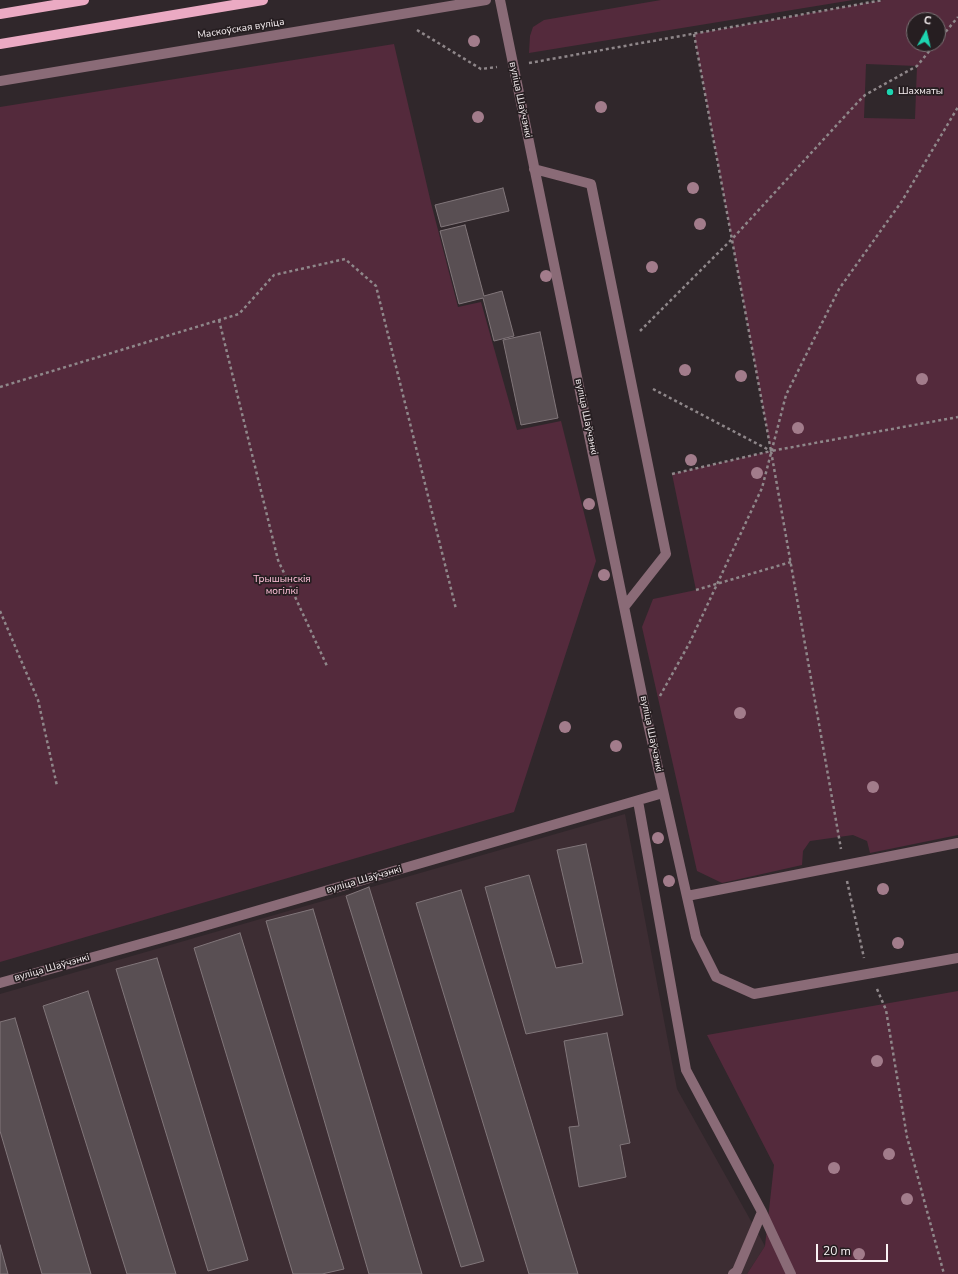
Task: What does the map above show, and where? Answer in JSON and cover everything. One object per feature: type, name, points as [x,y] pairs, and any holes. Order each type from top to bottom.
[{"type":"main road","points":[[0,14],[84,0]]},
{"type":"main road","points":[[0,44],[263,0]]},
{"type":"street","name":"Маскоўская вуліца","points":[[0,81],[486,0]]},
{"type":"street","name":"вуліца Шаўчэнкі","points":[[0,983],[180,933],[663,793],[500,0]]},
{"type":"street","points":[[534,169],[591,184],[666,554],[625,606]]},
{"type":"street","points":[[663,793],[696,937],[716,977],[754,994],[958,958]]},
{"type":"street","points":[[638,801],[686,1070],[762,1212],[791,1274]]},
{"type":"street","points":[[687,896],[958,843]]},
{"type":"street","points":[[733,1274],[737,1271],[762,1212]]},
{"type":"path","points":[[410,31],[418,30],[481,69],[513,66],[883,0]]},
{"type":"path","points":[[946,31],[958,17]]},
{"type":"path","points":[[694,34],[733,238],[844,865],[861,952],[864,960]]},
{"type":"path","points":[[640,331],[733,238],[857,103],[865,96],[917,66],[928,52]]},
{"type":"path","points":[[648,719],[690,642],[715,585],[762,488],[786,395],[839,289],[902,201],[958,107]]},
{"type":"path","points":[[0,387],[239,314],[274,275],[346,259],[376,286],[456,609]]},
{"type":"path","points":[[219,320],[278,560],[327,666]]},
{"type":"path","points":[[653,389],[771,451]]},
{"type":"path","points":[[672,474],[771,451],[958,417]]},
{"type":"path","points":[[696,590],[791,562]]},
{"type":"path","points":[[0,611],[38,700],[57,786]]},
{"type":"path","points":[[877,989],[886,1010],[907,1137],[944,1274]]},
{"type":"shaded area","points":[[625,814],[677,1089],[765,1246],[747,1274],[0,1274],[0,994]]},
{"type":"green space","points":[[661,0],[853,0],[529,53],[530,36],[533,27],[544,20]]},
{"type":"green space","points":[[883,0],[958,0],[958,835],[870,853],[867,841],[853,835],[810,841],[803,851],[802,865],[722,883],[697,871],[642,627],[653,599],[696,590],[672,474],[771,451],[694,34]],"holes":[[[866,64],[917,66],[915,119],[864,118]]]},
{"type":"green space","name":"Трышынскія могілкі","points":[[394,44],[431,203],[458,307],[481,302],[517,430],[561,421],[596,561],[514,812],[0,962],[0,107]]},
{"type":"green space","points":[[958,991],[958,1274],[747,1274],[765,1246],[774,1165],[707,1035]]},
{"type":"building","points":[[503,188],[509,211],[441,227],[435,205]]},
{"type":"building","points":[[465,225],[484,296],[502,291],[514,336],[494,341],[483,298],[459,304],[440,231]]},
{"type":"building","points":[[540,332],[558,418],[521,425],[503,340]]},
{"type":"building","points":[[586,844],[623,1015],[526,1034],[485,887],[529,875],[556,968],[583,963],[557,850]]},
{"type":"building","points":[[369,887],[484,1261],[461,1267],[346,896]]},
{"type":"building","points":[[461,890],[578,1274],[529,1274],[416,903]]},
{"type":"building","points":[[313,909],[422,1274],[369,1274],[266,921]]},
{"type":"building","points":[[240,933],[344,1269],[322,1274],[293,1274],[194,948]]},
{"type":"building","points":[[157,958],[248,1260],[208,1271],[116,969]]},
{"type":"building","points":[[88,991],[176,1274],[127,1274],[43,1006]]},
{"type":"building","points":[[15,1018],[91,1274],[42,1274],[0,1131],[0,1022]]},
{"type":"building","points":[[607,1033],[630,1143],[620,1145],[626,1177],[579,1187],[569,1127],[579,1126],[564,1041]]},
{"type":"building","points":[[0,1245],[8,1274],[0,1274]]},
{"type":"place","name":"Шахматы","points":[[890,92]]}]
